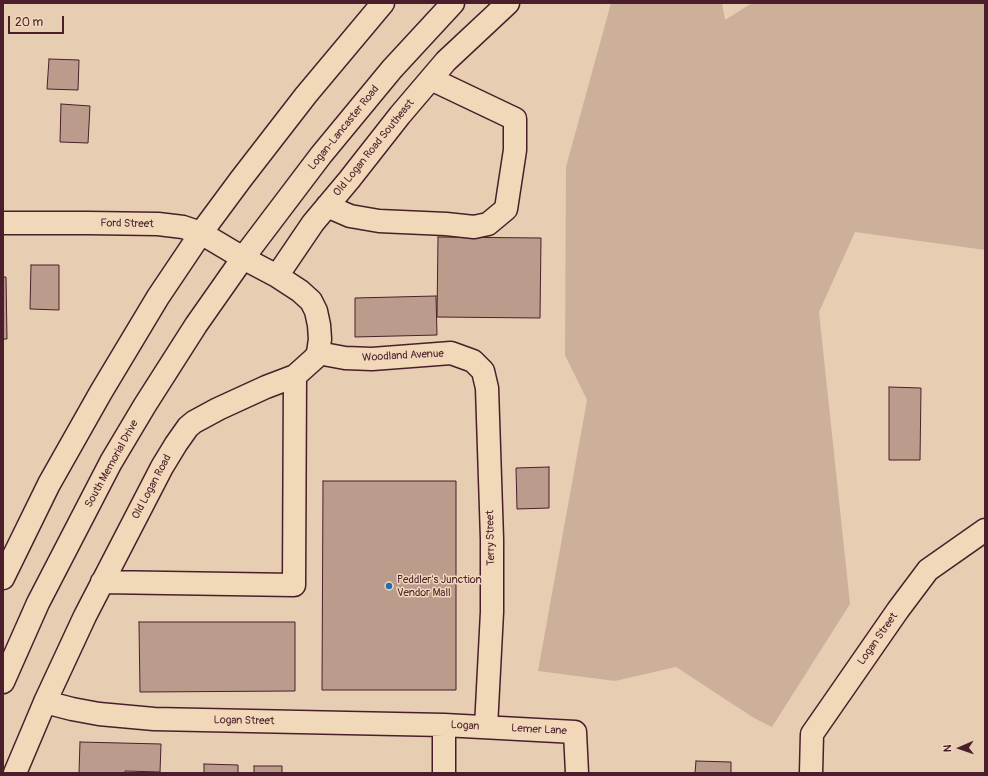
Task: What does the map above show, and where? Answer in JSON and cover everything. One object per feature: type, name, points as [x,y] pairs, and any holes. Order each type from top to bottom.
[{"type":"main road","points":[[3,578],[50,484],[101,392],[158,297],[201,233],[306,95],[383,3]]},
{"type":"main road","name":"Logan-Lancaster Road","points":[[243,258],[321,155],[392,69],[453,3]]},
{"type":"main road","name":"Old Logan Road Southeast","points":[[277,276],[313,223],[400,115],[446,61],[508,3]]},
{"type":"main road","points":[[327,206],[350,216],[379,221],[446,224],[474,227],[488,224],[506,209],[515,150],[515,119],[431,79]]},
{"type":"main road","name":"Ford Street","points":[[3,223],[158,224],[183,228],[201,233],[243,258]]},
{"type":"main road","points":[[243,258],[277,276],[300,291],[311,301],[316,311],[319,325],[320,339],[318,353]]},
{"type":"main road","name":"South Memorial Drive","points":[[3,682],[38,602],[111,462],[196,325],[243,258]]},
{"type":"main road","name":"Woodland Avenue","points":[[318,353],[345,358],[372,359],[451,353],[473,361],[483,371]]},
{"type":"main road","name":"Old Logan Road","points":[[15,773],[45,702],[102,582],[162,467],[188,427],[194,422],[218,409],[266,387],[295,376],[315,358],[318,353]]},
{"type":"main road","name":"Terry Street","points":[[483,371],[487,388],[492,539],[492,612],[486,727]]},
{"type":"main road","points":[[102,582],[294,585],[295,376]]},
{"type":"main road","name":"Logan Street","points":[[811,773],[812,734],[898,610],[928,570],[985,530]]},
{"type":"main road","name":"Logan Street","points":[[45,702],[99,714],[154,719],[444,725]]},
{"type":"main road","points":[[444,725],[444,773]]},
{"type":"main road","name":"Logan","points":[[444,725],[486,727]]},
{"type":"main road","name":"Lemer Lane","points":[[486,727],[575,732],[577,773]]},
{"type":"shaded area","points":[[611,3],[722,3],[725,20],[752,3],[985,3],[985,250],[855,232],[819,312],[850,604],[772,727],[754,718],[676,667],[615,681],[538,671],[587,400],[565,355],[566,167]]},
{"type":"building","points":[[49,59],[79,60],[78,90],[47,89]]},
{"type":"building","points":[[61,104],[90,106],[88,143],[60,142]]},
{"type":"building","points":[[438,237],[541,238],[540,318],[437,317]]},
{"type":"building","points":[[31,265],[59,265],[59,310],[30,309]]},
{"type":"building","points":[[3,277],[6,277],[7,339],[3,339]]},
{"type":"building","points":[[436,296],[437,335],[355,337],[355,298]]},
{"type":"building","points":[[889,387],[921,388],[920,460],[889,460]]},
{"type":"building","points":[[549,467],[549,508],[517,509],[516,468]]},
{"type":"building","name":"Peddler's Junction Vendor Mall","points":[[323,481],[456,481],[456,690],[322,690]]},
{"type":"building","points":[[139,622],[295,622],[295,691],[140,692]]},
{"type":"building","points":[[80,742],[161,744],[160,772],[125,771],[125,773],[79,773]]},
{"type":"building","points":[[696,761],[731,762],[731,773],[695,773]]},
{"type":"building","points":[[204,764],[238,765],[238,773],[204,773]]},
{"type":"building","points":[[254,766],[282,766],[282,773],[254,773]]},
{"type":"place","name":"Peddler's Junction Vendor Mall","points":[[389,586]]}]
